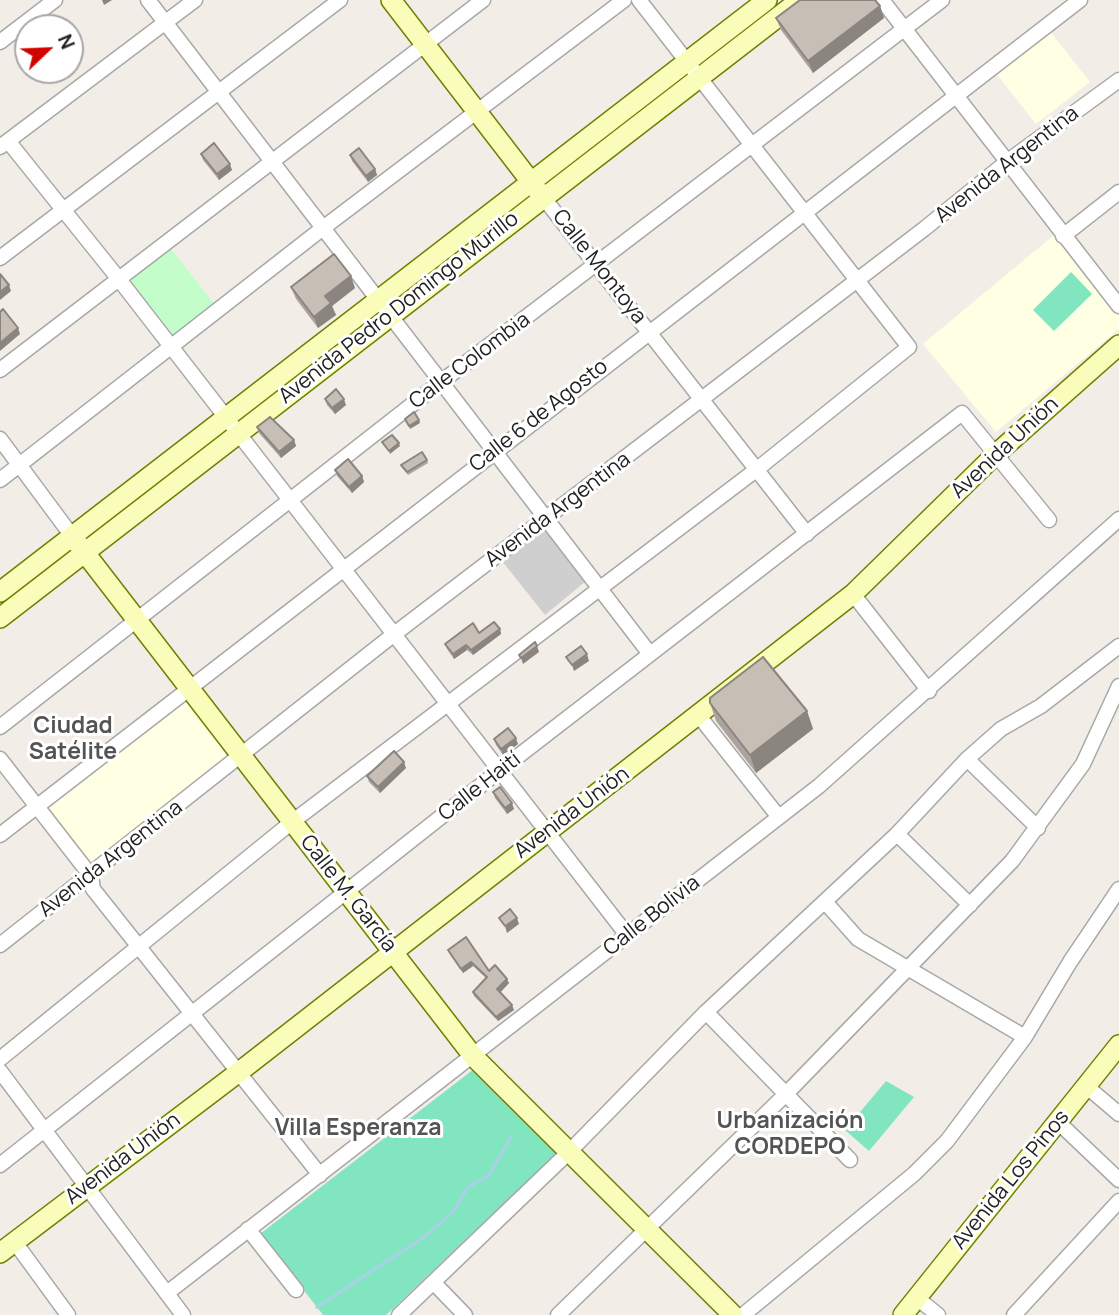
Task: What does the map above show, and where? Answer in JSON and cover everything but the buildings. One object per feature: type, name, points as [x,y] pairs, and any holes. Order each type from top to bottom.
[{"type":"street","points":[[0,42],[55,0]]},
{"type":"street","points":[[148,0],[650,654]]},
{"type":"street","points":[[195,0],[4,144],[62,208],[118,278],[627,935]]},
{"type":"street","points":[[0,257],[340,0]]},
{"type":"street","name":"Calle Montoya","points":[[391,0],[807,534]]},
{"type":"street","points":[[0,370],[483,0]]},
{"type":"street","points":[[0,480],[323,228],[624,0]]},
{"type":"street","points":[[0,1059],[292,822],[756,470],[909,347],[639,0]]},
{"type":"street","name":"Avenida Pedro Domingo Murillo","points":[[694,70],[767,0]]},
{"type":"street","name":"Avenida Pedro Domingo Murillo","points":[[0,618],[85,553],[231,427],[383,307],[694,70],[800,0]]},
{"type":"street","points":[[882,0],[1119,306]]},
{"type":"street","name":"Calle Colombia","points":[[0,727],[441,382],[942,0]]},
{"type":"street","name":"Calle 6 de Agosto","points":[[0,835],[1080,0]]},
{"type":"street","name":"Avenida Argentina","points":[[0,946],[393,635],[702,400],[1008,161],[1119,80]]},
{"type":"street","points":[[1063,236],[1119,192]]},
{"type":"street","name":"Avenida Unión","points":[[7,1247],[239,1072],[853,594],[996,454],[1119,345]]},
{"type":"street","name":"Calle Haití","points":[[0,1165],[499,771],[962,413],[996,454]]},
{"type":"street","name":"Avenida Pedro Domingo Murillo","points":[[0,592],[72,536],[231,427]]},
{"type":"street","name":"Calle M. García","points":[[0,439],[136,621],[473,1056],[733,1315]]},
{"type":"street","points":[[996,454],[1049,520]]},
{"type":"street","name":"Calle Bolivia","points":[[167,1293],[820,786],[1119,519]]},
{"type":"street","points":[[853,594],[929,691]]},
{"type":"street","points":[[399,1315],[570,1151],[706,1012],[897,834],[967,759],[1001,729],[1041,706],[1119,646]]},
{"type":"street","points":[[558,1315],[785,1095],[970,905],[1038,828],[1083,764],[1119,686]]},
{"type":"street","points":[[699,716],[778,816]]},
{"type":"street","points":[[0,759],[90,876],[93,889],[320,1175]]},
{"type":"street","points":[[967,759],[1038,828]]},
{"type":"street","points":[[897,834],[970,905]]},
{"type":"street","points":[[743,1315],[915,1174],[981,1100],[1025,1037],[1070,962],[1119,889]]},
{"type":"street","points":[[826,903],[858,939],[909,966],[1025,1037]]},
{"type":"street","points":[[706,1012],[850,1160]]},
{"type":"street","name":"Avenida Los Pinos","points":[[903,1315],[1119,1045]]},
{"type":"street","points":[[0,1071],[183,1315]]},
{"type":"street","points":[[1086,1086],[1119,1114]]},
{"type":"street","points":[[1058,1122],[1119,1180]]},
{"type":"street","points":[[1014,1315],[1119,1201]]},
{"type":"street","points":[[247,1229],[296,1290]]},
{"type":"street","points":[[7,1247],[68,1315]]},
{"type":"street","points":[[434,1283],[465,1315]]},
{"type":"street","points":[[917,1298],[937,1315]]},
{"type":"shaded area","points":[[1049,30],[1090,82],[1036,124],[995,72]]},
{"type":"shaded area","points":[[1054,235],[1119,314],[1119,329],[996,432],[923,344]]},
{"type":"shaded area","points":[[543,528],[586,581],[545,615],[502,561]]},
{"type":"shaded area","points":[[187,698],[231,754],[91,863],[48,806]]},
{"type":"green space","points":[[169,246],[215,305],[172,338],[126,280]]},
{"type":"green space","points":[[1071,272],[1092,294],[1054,331],[1033,310]]},
{"type":"green space","points":[[474,1069],[557,1153],[386,1315],[323,1315],[260,1234]]},
{"type":"green space","points":[[886,1081],[914,1097],[869,1151],[845,1130]]},
{"type":"waterway","points":[[317,1307],[424,1237],[453,1212],[468,1187],[488,1176],[511,1137]]},
{"type":"district","name":"Ciudad Satélite","points":[[73,740]]},
{"type":"district","name":"Villa Esperanza","points":[[358,1129]]},
{"type":"district","name":"Urbanización CORDEPO","points":[[790,1135]]}]
